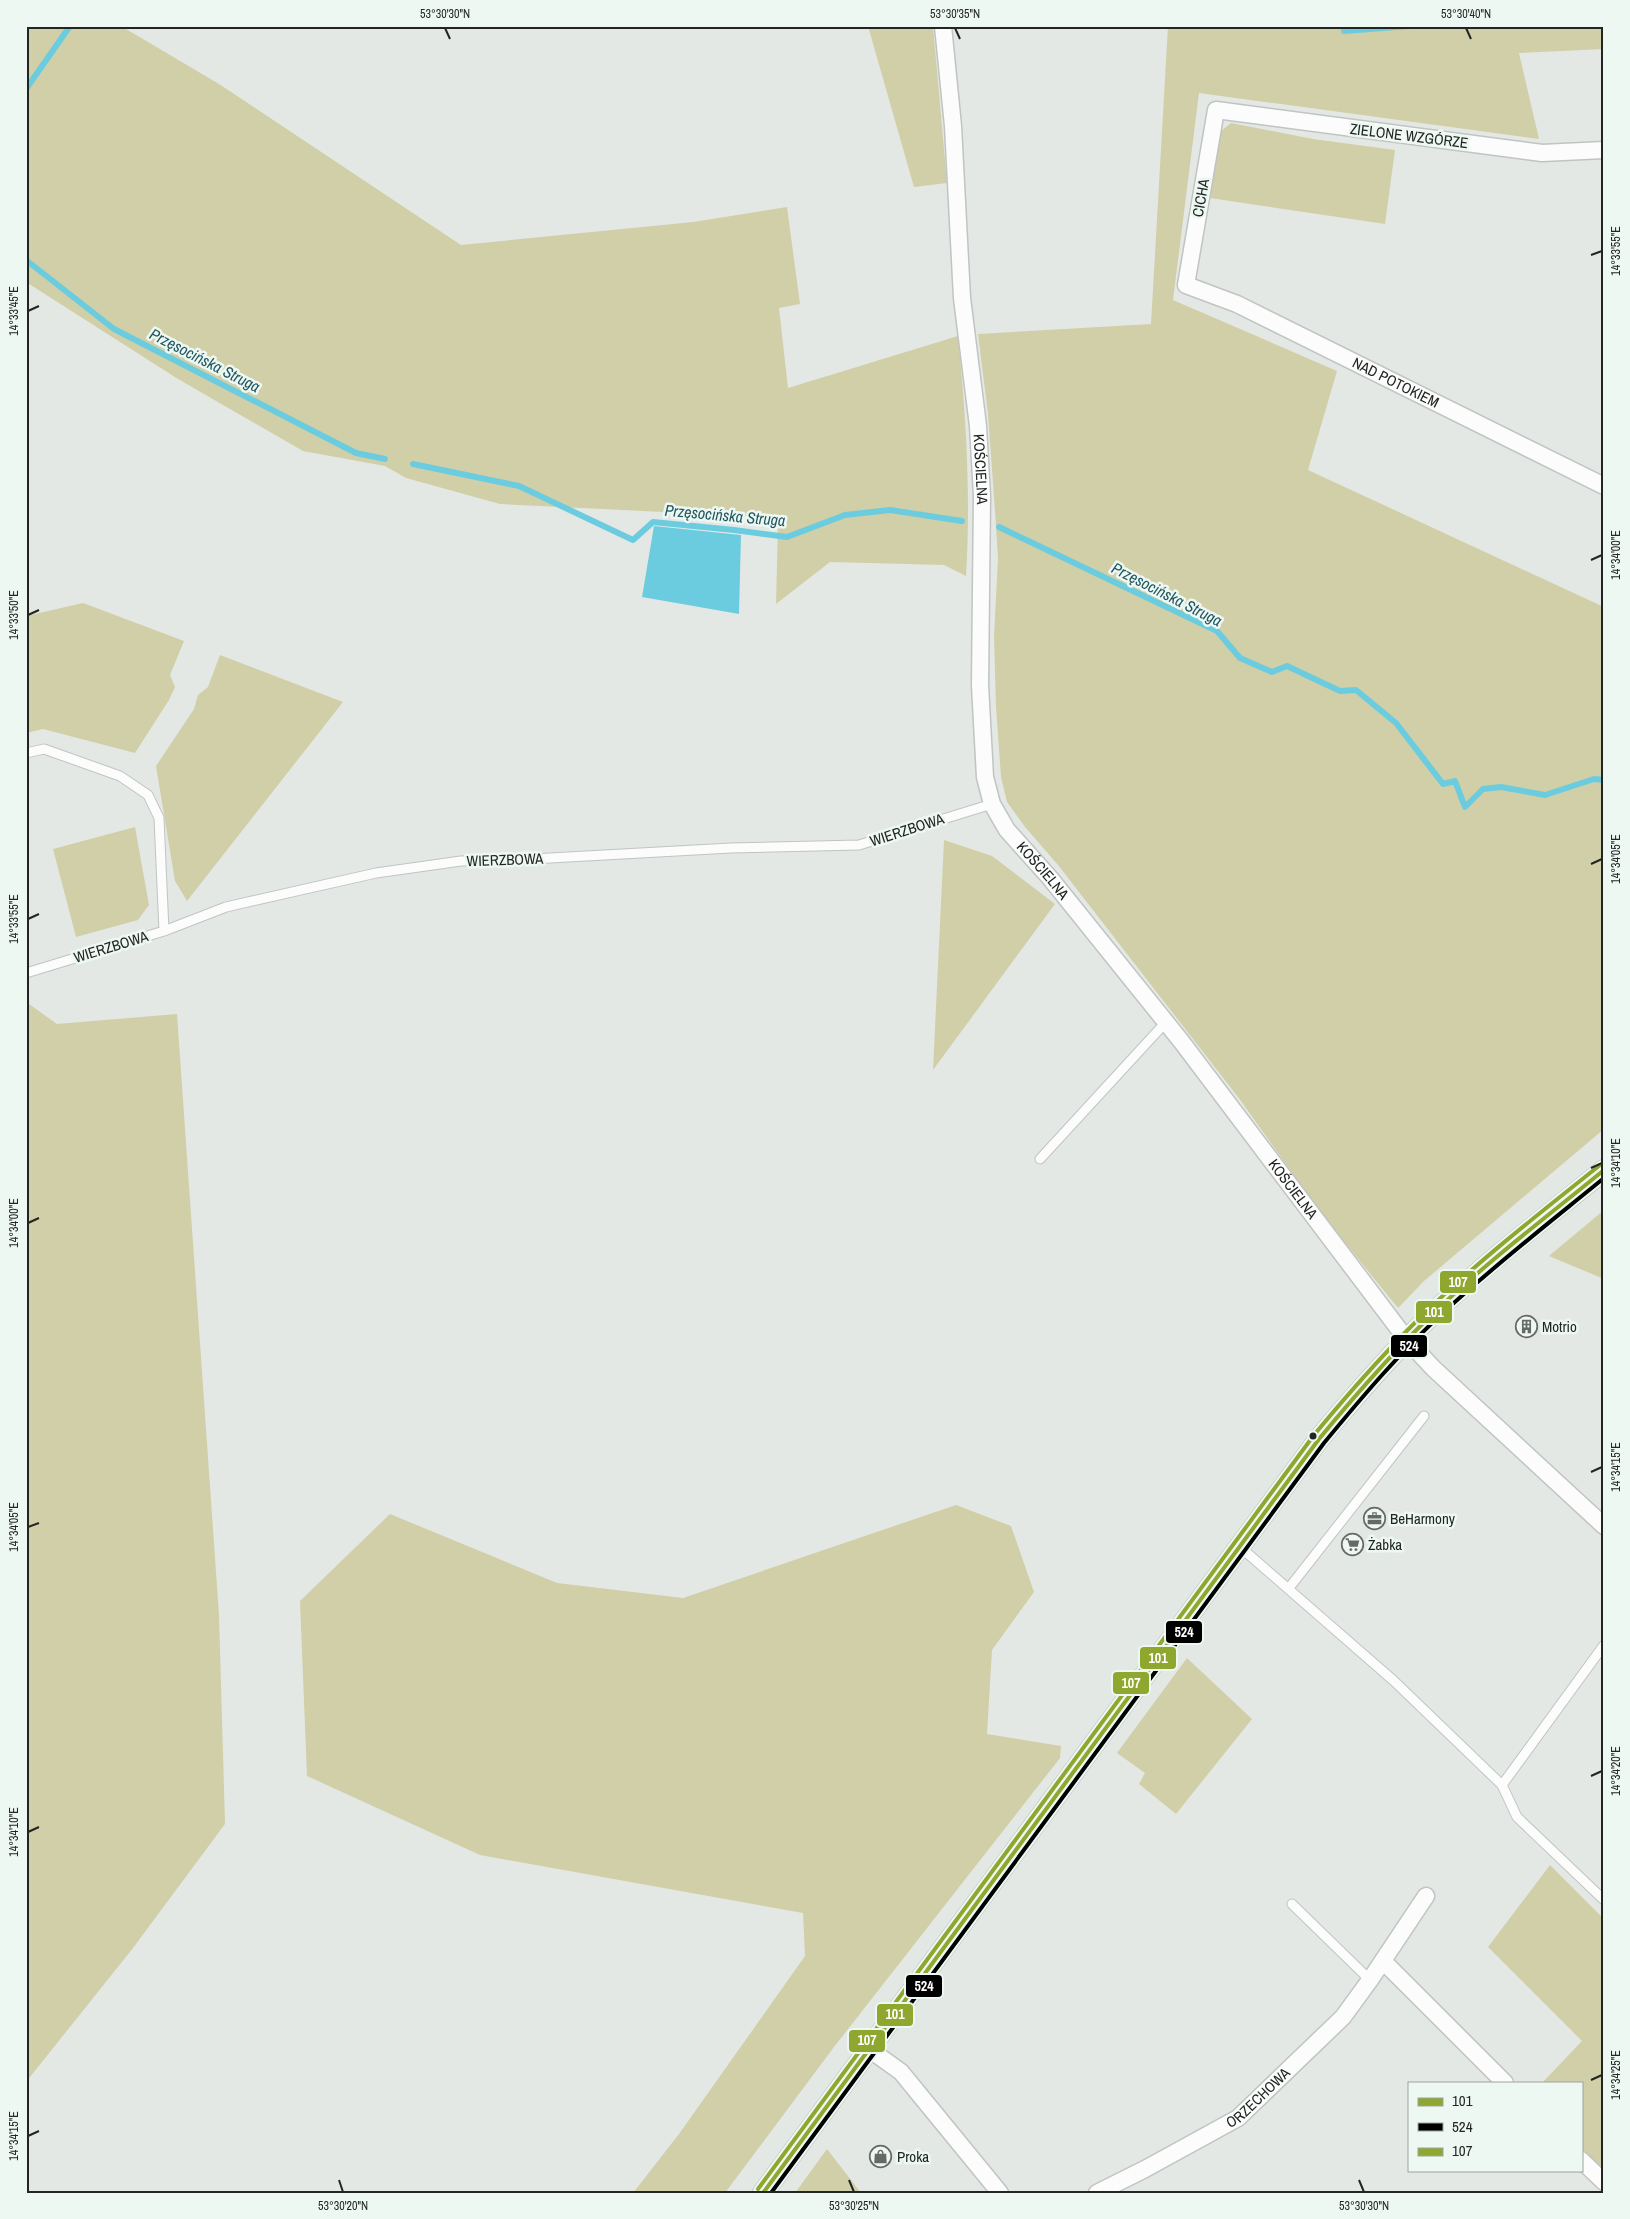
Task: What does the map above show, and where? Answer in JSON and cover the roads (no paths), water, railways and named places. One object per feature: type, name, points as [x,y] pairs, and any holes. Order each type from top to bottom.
[{"type":"street","name":"KOŚCIELNA","points":[[944,26],[953,126],[962,298],[978,426],[982,496],[980,684],[985,777],[992,804],[1007,830],[1050,878],[1166,1022],[1407,1340],[1433,1368],[1604,1526]]},
{"type":"street","name":"ZIELONE WZGÓRZE","points":[[1216,110],[1542,153],[1604,150]]},
{"type":"street","name":"CICHA","points":[[1186,285],[1216,110]]},
{"type":"street","name":"NAD POTOKIEM","points":[[1186,285],[1246,308],[1604,486]]},
{"type":"street","points":[[763,2193],[1319,1439],[1358,1392],[1407,1340],[1486,1266],[1604,1170]]},
{"type":"street","name":"ORZECHOWA","points":[[1097,2193],[1238,2118],[1343,2017],[1426,1896]]},
{"type":"street","points":[[1383,1961],[1504,2082]]},
{"type":"street","points":[[869,2049],[901,2072],[1000,2193]]},
{"type":"street","points":[[1582,2161],[1604,2182]]},
{"type":"lane","points":[[26,754],[44,749],[120,776],[148,794],[159,818],[164,931]]},
{"type":"lane","name":"WIERZBOWA","points":[[26,973],[164,931],[226,906],[376,873],[461,861],[731,848],[859,845],[992,804]]},
{"type":"lane","points":[[1040,1159],[1166,1022]]},
{"type":"lane","points":[[1289,1588],[1424,1416]]},
{"type":"lane","points":[[1239,1546],[1394,1681],[1502,1786],[1517,1817],[1604,1900]]},
{"type":"lane","points":[[1502,1786],[1604,1645]]},
{"type":"lane","points":[[1292,1904],[1370,1980]]},
{"type":"water","points":[[654,526],[741,535],[739,614],[642,597]]},
{"type":"waterway","name":"Przęsocińska Struga","points":[[26,89],[70,26]]},
{"type":"waterway","points":[[1344,31],[1409,26]]},
{"type":"waterway","name":"Przęsocińska Struga","points":[[26,260],[114,329],[356,453],[385,459]]},
{"type":"waterway","name":"Przęsocińska Struga","points":[[413,464],[519,486],[633,540],[653,522],[787,537],[845,515],[890,510],[962,521]]},
{"type":"waterway","name":"Przęsocińska Struga","points":[[999,527],[1217,631],[1240,658],[1272,672],[1287,666],[1340,691],[1356,690],[1396,723],[1443,784],[1455,781],[1465,807],[1483,789],[1501,787],[1545,795],[1594,779],[1604,780]]},
{"type":"place","name":"Motrio","points":[[1526,1327]]},
{"type":"place","name":"BeHarmony","points":[[1374,1519]]},
{"type":"place","name":"Żabka","points":[[1352,1545]]},
{"type":"place","name":"Proka","points":[[881,2157]]}]
